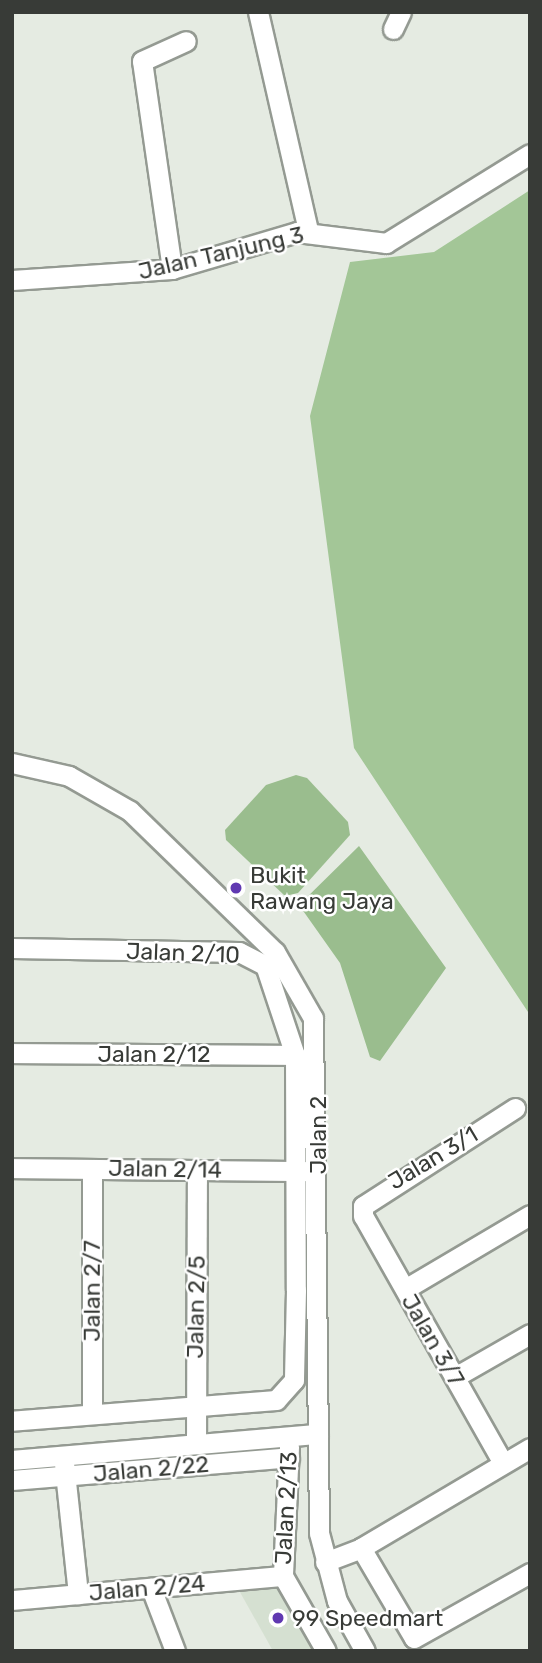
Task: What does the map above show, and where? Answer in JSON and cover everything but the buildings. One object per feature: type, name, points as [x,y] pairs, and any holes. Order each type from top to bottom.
[{"type":"street","points":[[258,12],[308,231]]},
{"type":"street","points":[[172,269],[142,61],[186,41]]},
{"type":"street","name":"Jalan Tanjung 3","points":[[12,281],[172,269],[308,231],[386,243],[530,154]]},
{"type":"street","name":"Jalan 2","points":[[12,763],[69,776],[130,811],[292,973],[313,1018],[318,1051],[318,1434],[325,1562],[337,1601],[365,1651]]},
{"type":"street","name":"Jalan 2/10","points":[[12,948],[248,954],[265,965],[295,1055],[293,1380],[276,1400],[12,1421]]},
{"type":"street","name":"Jalan 2/12","points":[[12,1053],[295,1055]]},
{"type":"street","name":"Jalan 3/1","points":[[363,1216],[367,1198],[515,1108]]},
{"type":"street","name":"Jalan 2/14","points":[[12,1168],[318,1171]]},
{"type":"street","name":"Jalan 2/7","points":[[92,1168],[92,1414]]},
{"type":"street","name":"Jalan 2/5","points":[[196,1444],[197,1170]]},
{"type":"street","points":[[405,1289],[530,1215]]},
{"type":"street","name":"Jalan 3/7","points":[[363,1216],[503,1463]]},
{"type":"street","points":[[455,1377],[530,1334]]},
{"type":"street","points":[[12,1460],[318,1434]]},
{"type":"street","name":"Jalan 2/13","points":[[289,1437],[282,1576],[326,1651]]},
{"type":"street","points":[[325,1562],[361,1548],[530,1448]]},
{"type":"street","points":[[63,1456],[78,1594]]},
{"type":"street","name":"Jalan 2/22","points":[[12,1480],[289,1457]]},
{"type":"street","points":[[361,1548],[414,1637],[530,1573]]},
{"type":"street","name":"Jalan 2/24","points":[[12,1600],[282,1576]]},
{"type":"street","points":[[151,1588],[175,1651]]},
{"type":"shaded area","points":[[530,190],[530,1015],[354,748],[310,416],[350,262],[434,252]]},
{"type":"shaded area","points":[[296,775],[307,778],[348,822],[350,835],[298,893],[285,896],[226,840],[225,830],[266,785]]},
{"type":"shaded area","points":[[359,846],[446,968],[380,1061],[370,1057],[340,963],[299,905]]},
{"type":"shaded area","points":[[280,1581],[321,1651],[273,1651],[236,1585]]},
{"type":"place","name":"Bukit Rawang Jaya","points":[[236,888]]},
{"type":"place","name":"99 Speedmart","points":[[278,1618]]}]
